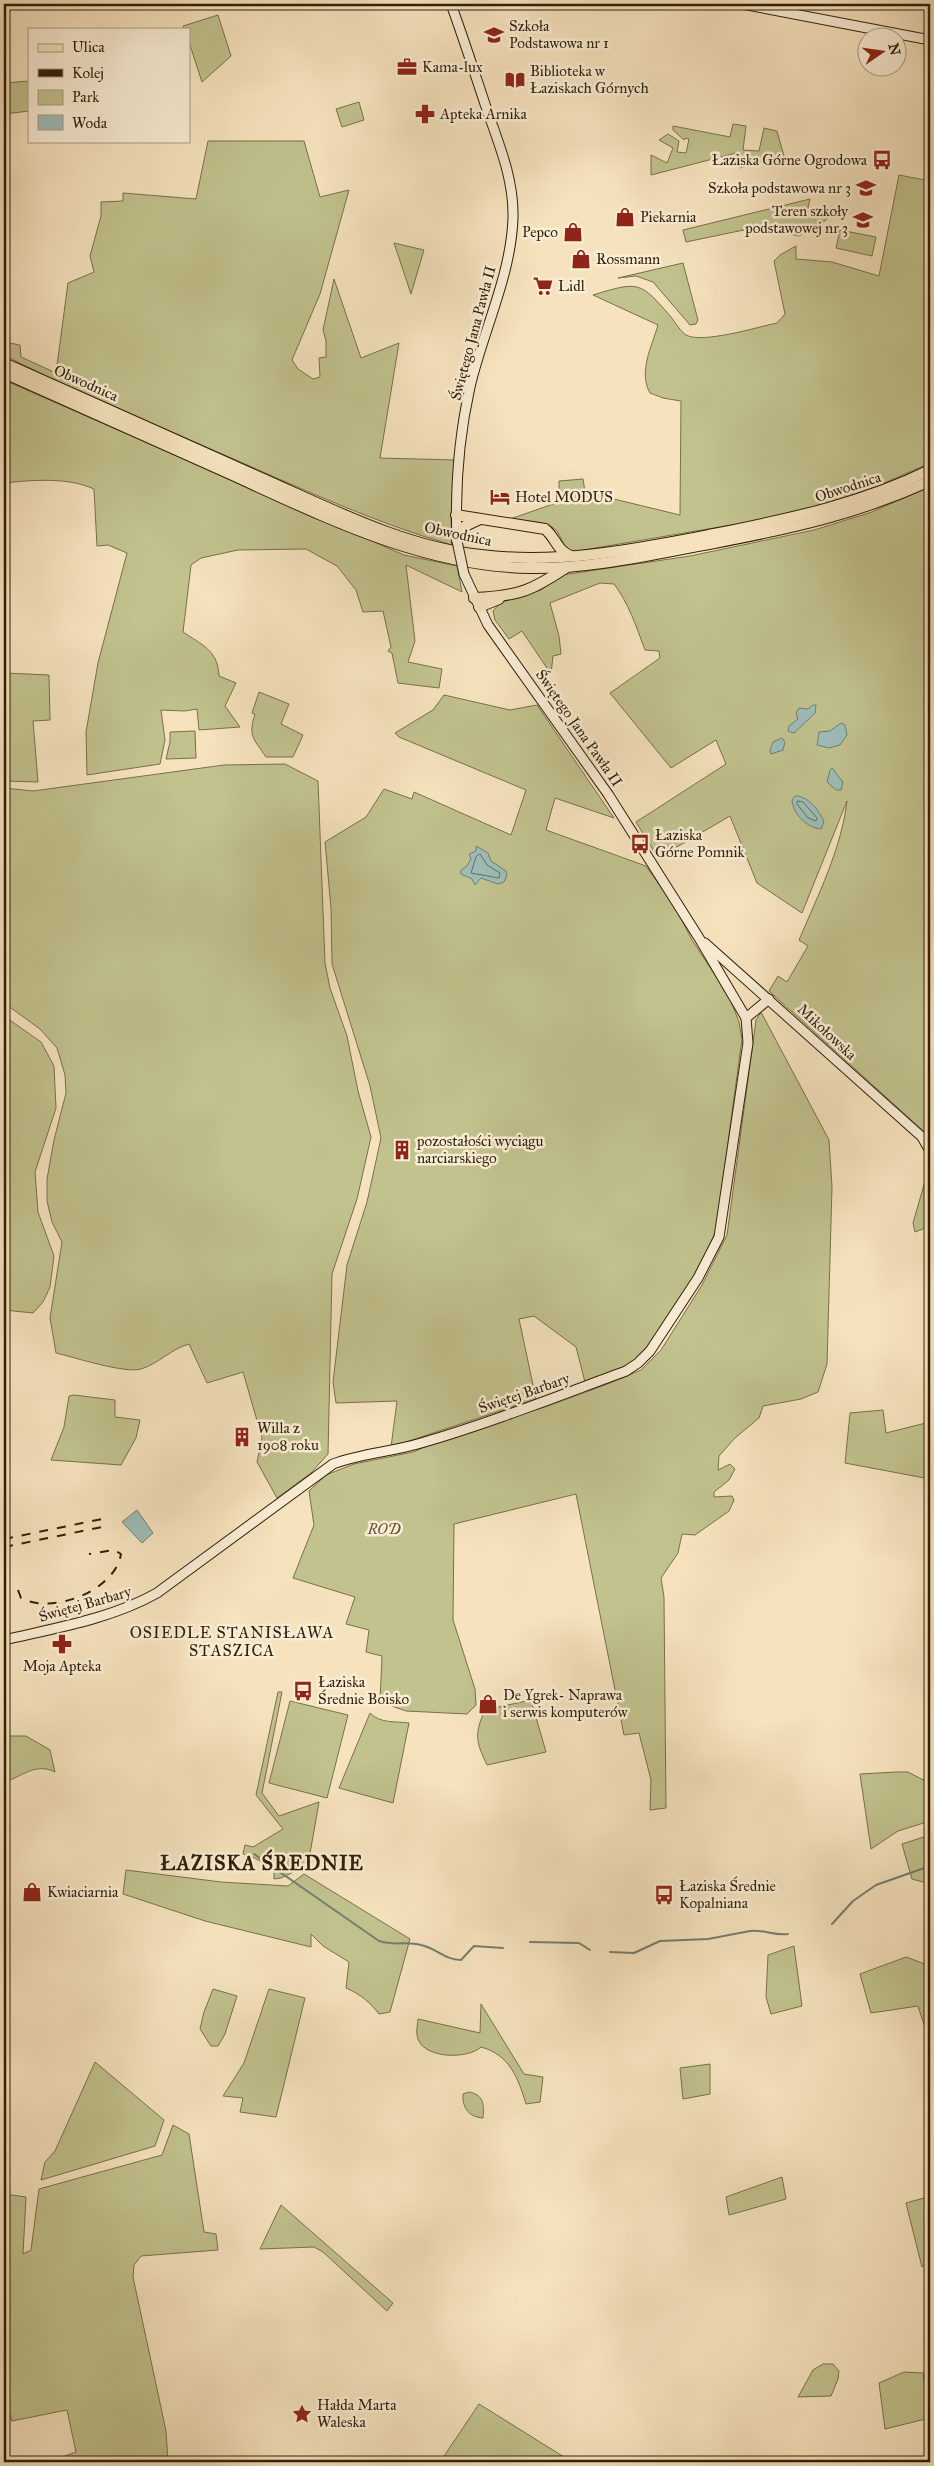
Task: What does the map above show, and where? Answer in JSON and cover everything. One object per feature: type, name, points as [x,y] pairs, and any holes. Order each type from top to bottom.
[{"type":"main road","name":"Obwodnica","points":[[4,363],[333,510],[384,530],[465,553],[541,559],[575,557],[699,537],[814,514],[870,496],[930,470]]},
{"type":"main road","name":"Obwodnica","points":[[4,374],[328,518],[400,546],[471,563],[529,568],[568,567],[656,554],[820,521],[858,510],[930,481]]},
{"type":"main road","points":[[456,515],[478,520],[545,529],[564,553],[575,557]]},
{"type":"main road","points":[[457,541],[465,526],[478,520]]},
{"type":"main road","points":[[541,559],[553,549],[554,542]]},
{"type":"main road","points":[[477,603],[535,588],[568,567]]},
{"type":"main road","points":[[529,568],[538,578],[538,584],[535,588]]},
{"type":"street","name":"Świętego Jana Pawła II","points":[[451,4],[504,158],[512,196],[513,217],[505,267],[470,387],[462,437],[456,515],[457,541],[464,574],[488,625],[608,794],[699,938]]},
{"type":"street","points":[[742,4],[930,40]]},
{"type":"street","name":"Mikołowska","points":[[699,938],[922,1137],[930,1151]]},
{"type":"street","name":"Świętej Barbary","points":[[4,1640],[74,1623],[139,1603],[157,1593],[333,1464],[346,1459],[422,1443],[562,1394],[626,1371],[650,1352],[698,1278],[720,1237],[748,1043],[746,1018],[699,938]]},
{"type":"street","points":[[746,1018],[769,999]]},
{"type":"green space","points":[[218,15],[231,56],[202,82],[190,45],[190,28],[184,28],[183,26]]},
{"type":"green space","points":[[28,81],[28,111],[4,114],[4,83]]},
{"type":"green space","points":[[359,102],[364,120],[342,127],[336,109]]},
{"type":"green space","points":[[733,124],[746,126],[743,150],[759,151],[764,128],[777,131],[784,156],[740,168],[736,153],[651,175],[651,155],[667,163],[673,148],[659,140],[668,134],[679,141],[677,152],[686,153],[689,139],[685,138],[684,140],[673,130],[673,126],[730,137]]},
{"type":"green space","points":[[208,141],[304,141],[320,197],[349,190],[320,294],[292,360],[298,369],[313,379],[320,377],[319,358],[326,357],[326,341],[323,330],[334,279],[361,358],[399,343],[380,458],[455,460],[451,518],[452,545],[393,526],[307,491],[85,394],[4,355],[4,342],[20,345],[21,357],[56,373],[68,283],[94,272],[90,256],[101,216],[101,202],[123,201],[123,193],[196,199]]},
{"type":"green space","points":[[899,175],[930,181],[930,463],[839,503],[767,519],[572,552],[552,527],[541,523],[510,519],[559,502],[559,481],[583,479],[585,492],[680,515],[681,401],[663,398],[650,393],[645,376],[647,359],[658,325],[593,295],[620,287],[638,287],[652,296],[684,334],[694,337],[717,336],[777,323],[785,314],[774,261],[780,255],[796,246],[796,259],[832,262],[879,276]]},
{"type":"green space","points":[[810,199],[807,212],[828,215],[829,210],[832,210],[826,220],[799,236],[764,229],[761,231],[758,227],[686,242],[683,230]]},
{"type":"green space","points":[[840,230],[876,237],[872,256],[836,248]]},
{"type":"green space","points":[[394,243],[424,250],[411,294]]},
{"type":"green space","points":[[683,263],[698,320],[696,324],[690,325],[653,282],[636,276],[618,278]]},
{"type":"green space","points":[[4,380],[404,555],[457,566],[462,592],[406,565],[415,641],[408,662],[442,669],[439,688],[398,683],[392,653],[388,651],[391,647],[383,611],[363,612],[356,590],[337,566],[306,549],[238,550],[201,558],[191,565],[183,632],[208,649],[216,660],[219,676],[236,683],[225,706],[240,727],[199,730],[197,709],[185,711],[161,710],[165,740],[160,764],[87,775],[86,732],[98,663],[127,553],[108,545],[97,546],[94,489],[84,485],[61,481],[38,480],[4,483]]},
{"type":"green space","points":[[930,486],[930,1137],[769,991],[778,976],[787,982],[808,946],[799,940],[834,855],[840,837],[847,801],[802,913],[757,883],[730,816],[658,858],[636,822],[726,764],[716,740],[671,768],[610,693],[660,658],[659,651],[645,650],[628,607],[614,584],[600,583],[550,603],[559,636],[561,654],[553,656],[551,674],[522,631],[509,639],[495,620],[493,611],[502,601],[541,590],[562,575],[690,556],[814,530],[872,512]]},
{"type":"green space","points":[[4,673],[49,675],[50,720],[33,721],[38,782],[4,781]]},
{"type":"green space","points":[[259,692],[289,704],[281,724],[303,735],[293,757],[266,757],[255,741],[252,727],[255,714],[252,713]]},
{"type":"green space","points":[[444,695],[510,710],[537,705],[614,818],[555,798],[546,830],[646,866],[675,907],[692,940],[729,996],[739,1022],[742,1039],[716,1231],[694,1280],[651,1343],[634,1363],[585,1382],[576,1347],[534,1316],[519,1319],[536,1399],[391,1447],[397,1401],[336,1403],[333,1382],[347,1265],[367,1202],[381,1138],[370,1086],[332,964],[331,908],[325,842],[366,817],[384,789],[412,799],[414,792],[511,835],[526,790],[399,737],[395,733],[433,710]]},
{"type":"green space","points":[[195,731],[196,758],[166,759],[170,732]]},
{"type":"green space","points":[[285,764],[318,781],[325,963],[330,988],[347,1036],[358,1091],[371,1137],[357,1199],[332,1274],[328,1454],[311,1473],[277,1498],[257,1462],[262,1438],[243,1372],[207,1383],[189,1344],[176,1349],[147,1367],[134,1370],[112,1367],[56,1353],[50,1318],[62,1242],[52,1222],[47,1201],[47,1179],[54,1140],[66,1093],[65,1075],[57,1048],[40,1029],[4,1003],[4,788],[33,791],[224,765]]},
{"type":"green space","name":"ROD","points":[[761,1012],[829,1140],[832,1187],[827,1364],[818,1392],[801,1399],[763,1406],[759,1418],[735,1438],[719,1456],[718,1470],[730,1464],[735,1469],[729,1480],[714,1492],[714,1497],[732,1496],[734,1500],[729,1511],[695,1535],[682,1534],[678,1553],[661,1578],[664,1597],[666,1808],[650,1810],[651,1780],[639,1733],[624,1735],[576,1494],[454,1524],[453,1620],[475,1689],[476,1705],[467,1714],[406,1711],[380,1702],[382,1656],[366,1652],[369,1630],[346,1624],[355,1597],[293,1578],[314,1525],[309,1491],[326,1475],[354,1464],[413,1452],[446,1438],[548,1406],[610,1383],[641,1370],[661,1350],[702,1285],[727,1235],[756,1020]]},
{"type":"green space","points":[[4,1016],[41,1042],[54,1066],[56,1108],[35,1172],[38,1212],[54,1256],[50,1287],[43,1302],[33,1313],[4,1310]]},
{"type":"green space","points":[[930,1164],[930,1220],[923,1229],[915,1232],[913,1223]]},
{"type":"green space","points":[[69,1396],[115,1400],[115,1417],[140,1420],[136,1438],[121,1465],[51,1460],[64,1427]]},
{"type":"green space","points":[[883,1410],[886,1433],[930,1422],[930,1479],[845,1463],[850,1413]]},
{"type":"green space","points":[[278,1692],[282,1692],[262,1793],[279,1816],[319,1802],[308,1865],[281,1878],[274,1879],[274,1870],[259,1860],[243,1854],[245,1845],[253,1847],[283,1829],[256,1795]]},
{"type":"green space","points":[[531,1700],[546,1752],[487,1765],[478,1738],[479,1725],[485,1710]]},
{"type":"green space","points":[[290,1701],[348,1715],[327,1798],[269,1783]]},
{"type":"green space","points":[[370,1713],[379,1719],[409,1723],[393,1803],[339,1788]]},
{"type":"green space","points":[[4,1736],[26,1736],[50,1750],[55,1772],[37,1769],[8,1781],[4,1780]]},
{"type":"green space","points":[[908,1772],[927,1782],[930,1779],[930,1821],[898,1831],[871,1849],[860,1774]]},
{"type":"green space","points":[[930,1835],[930,1884],[912,1879],[902,1844]]},
{"type":"green space","points":[[126,1870],[221,1882],[288,1886],[304,1874],[410,1939],[390,2012],[379,2014],[364,1999],[346,1988],[349,1962],[323,1946],[311,1934],[311,1947],[205,1921],[123,1894]]},
{"type":"green space","points":[[794,1946],[802,2006],[771,2014],[766,1997],[768,1955]]},
{"type":"green space","points":[[906,1957],[930,1966],[930,2043],[918,2006],[871,2013],[860,1974]]},
{"type":"green space","points":[[213,1989],[237,1996],[225,2034],[218,2046],[211,2046],[200,2029]]},
{"type":"green space","points":[[269,1989],[305,1998],[276,2117],[240,2112],[243,2098],[223,2096],[244,2063]]},
{"type":"green space","points":[[481,2004],[524,2074],[543,2077],[540,2102],[526,2104],[520,2085],[511,2069],[506,2062],[491,2051],[481,2047],[466,2054],[445,2055],[426,2049],[420,2043],[417,2035],[418,2019],[480,2033]]},
{"type":"green space","points":[[95,2062],[164,2120],[155,2146],[41,2180],[45,2162],[55,2151]]},
{"type":"green space","points":[[710,2064],[710,2094],[683,2099],[680,2068]]},
{"type":"green space","points":[[469,2092],[478,2095],[482,2101],[483,2118],[474,2116],[467,2111],[463,2094]]},
{"type":"green space","points":[[173,2125],[189,2134],[204,2232],[216,2234],[218,2250],[141,2256],[134,2265],[133,2277],[166,2431],[168,2462],[48,2462],[76,2452],[67,2410],[12,2421],[4,2395],[4,2194],[26,2197],[23,2254],[31,2250],[39,2189],[162,2155]]},
{"type":"green space","points":[[782,2177],[786,2199],[729,2215],[726,2197]]},
{"type":"green space","points":[[924,2198],[930,2228],[930,2260],[922,2267],[906,2203]]},
{"type":"green space","points":[[281,2205],[393,2303],[387,2311],[323,2252],[314,2247],[260,2249]]},
{"type":"green space","points":[[823,2364],[833,2364],[839,2371],[831,2396],[798,2397],[813,2370]]},
{"type":"green space","points":[[904,2372],[923,2373],[930,2418],[885,2429],[879,2383]]},
{"type":"green space","points":[[479,2404],[572,2462],[440,2462]]},
{"type":"water","points":[[816,705],[815,713],[794,733],[788,731],[789,726],[798,719],[796,713],[799,708],[808,709]]},
{"type":"water","points":[[841,723],[845,725],[847,735],[840,745],[829,748],[817,745],[819,732],[830,731]]},
{"type":"water","points":[[782,738],[785,742],[783,750],[771,754],[770,750],[773,742]]},
{"type":"water","points":[[832,768],[843,782],[841,790],[836,790],[827,782]]},
{"type":"water","points":[[795,796],[804,798],[816,809],[824,822],[821,829],[806,823],[798,815],[792,800]]},
{"type":"water","points":[[476,846],[488,853],[491,861],[506,871],[507,875],[504,882],[498,884],[481,878],[475,885],[472,879],[461,874],[461,870],[467,866],[471,859],[469,854],[476,851]]},
{"type":"water","points":[[137,1510],[153,1533],[142,1543],[122,1522]]},
{"type":"waterway","points":[[930,1799],[928,1803],[930,1812]]},
{"type":"waterway","points":[[254,1854],[379,1941],[421,1945],[450,1958],[461,1960],[474,1946],[503,1948]]},
{"type":"waterway","points":[[832,1924],[853,1901],[876,1885],[930,1866]]},
{"type":"waterway","points":[[610,1952],[634,1953],[660,1941],[708,1939],[750,1931],[788,1934]]},
{"type":"waterway","points":[[530,1942],[579,1943],[590,1950]]},
{"type":"railway","points":[[4,1539],[107,1518]]},
{"type":"railway","points":[[4,1547],[107,1526]]},
{"type":"railway","points":[[18,1590],[21,1598],[34,1603],[49,1604],[65,1601],[95,1589],[107,1579],[116,1567],[121,1554],[114,1550],[89,1554]]},
{"type":"place","name":"Szkoła Podstawowa nr 1","points":[[494,35]]},
{"type":"place","name":"Kama-lux","points":[[407,67]]},
{"type":"place","name":"Biblioteka w Łaziskach Górnych","points":[[515,80]]},
{"type":"place","name":"Apteka Arnika","points":[[425,114]]},
{"type":"place","name":"Łaziska Górne Ogrodowa","points":[[882,160]]},
{"type":"place","name":"Szkoła podstawowa nr 3","points":[[866,188]]},
{"type":"place","name":"Piekarnia","points":[[625,217]]},
{"type":"place","name":"Teren szkoły podstawowej nr 3","points":[[863,220]]},
{"type":"place","name":"Pepco","points":[[573,232]]},
{"type":"place","name":"Rossmann","points":[[581,259]]},
{"type":"place","name":"Lidl","points":[[543,286]]},
{"type":"place","name":"Hotel MODUS","points":[[500,497]]},
{"type":"place","name":"Łaziska Górne Pomnik","points":[[640,844]]},
{"type":"place","name":"pozostałości wyciągu narciarskiego","points":[[402,1150]]},
{"type":"place","name":"Willa z 1908 roku","points":[[242,1437]]},
{"type":"place","name":"Moja Apteka","points":[[62,1644]]},
{"type":"place","name":"Łaziska Średnie Boisko","points":[[303,1691]]},
{"type":"place","name":"De Ygrek- Naprawa i serwis komputerów","points":[[488,1704]]},
{"type":"place","name":"Kwiaciarnia","points":[[32,1892]]},
{"type":"place","name":"Łaziska Średnie Kopalniana","points":[[664,1895]]},
{"type":"place","name":"Hałda Marta Waleska","points":[[302,2414]]},
{"type":"district","name":"OSIEDLE STANISŁAWA STASZICA","points":[[232,1641]]},
{"type":"district","name":"ŁAZISKA ŚREDNIE","points":[[262,1863]]}]
